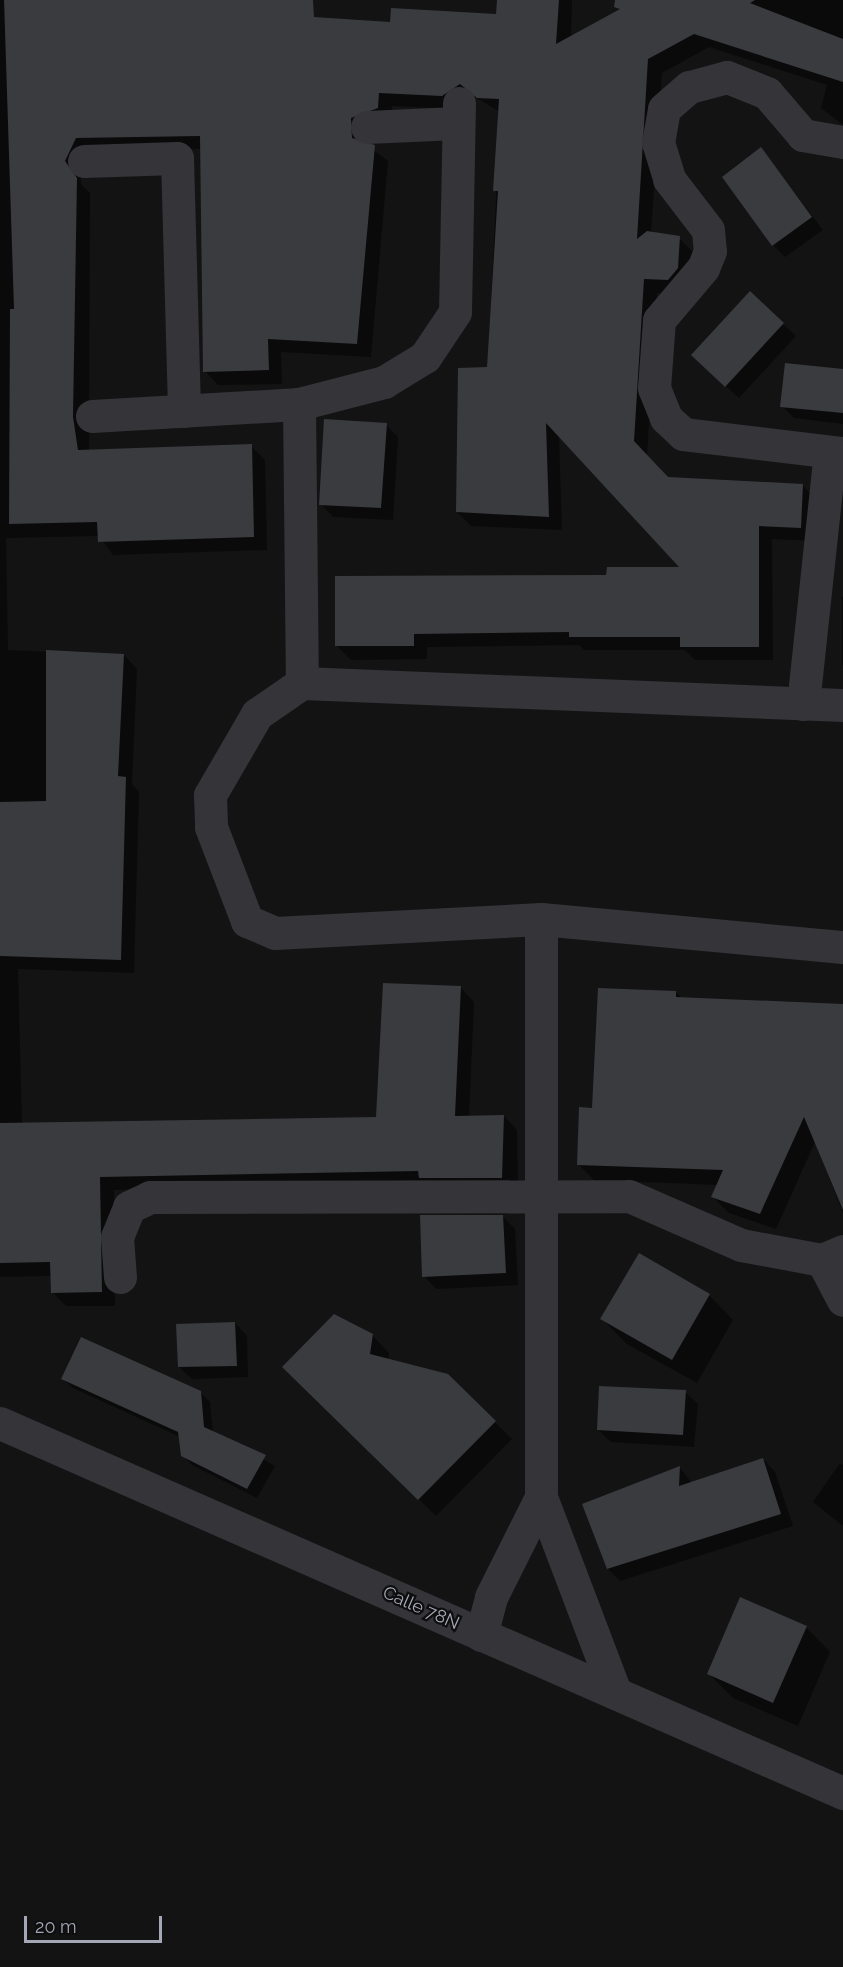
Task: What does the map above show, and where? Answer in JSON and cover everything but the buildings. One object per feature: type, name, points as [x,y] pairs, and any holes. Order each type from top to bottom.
[{"type":"street","points":[[803,704],[837,453],[683,434],[666,418],[654,388],[659,320],[703,268],[710,251],[708,230],[669,179],[658,142],[664,110],[689,87],[727,77],[766,93],[804,135],[843,142]]},
{"type":"street","points":[[92,416],[299,404],[384,382],[425,357],[455,312],[457,113],[367,127]]},
{"type":"street","points":[[84,161],[177,158],[184,411]]},
{"type":"street","points":[[299,404],[302,683]]},
{"type":"street","points":[[843,705],[302,683],[257,714],[210,795],[211,827],[247,921],[275,933],[541,919],[843,947]]},
{"type":"street","points":[[541,919],[538,1194],[541,1497],[613,1687]]},
{"type":"street","points":[[120,1277],[117,1237],[129,1207],[150,1197],[538,1194],[629,1196],[741,1245],[833,1255],[843,1300]]},
{"type":"street","name":"Calle 78N","points":[[0,1423],[481,1635],[613,1687],[843,1793]]},
{"type":"street","points":[[481,1635],[491,1597],[541,1497]]}]
